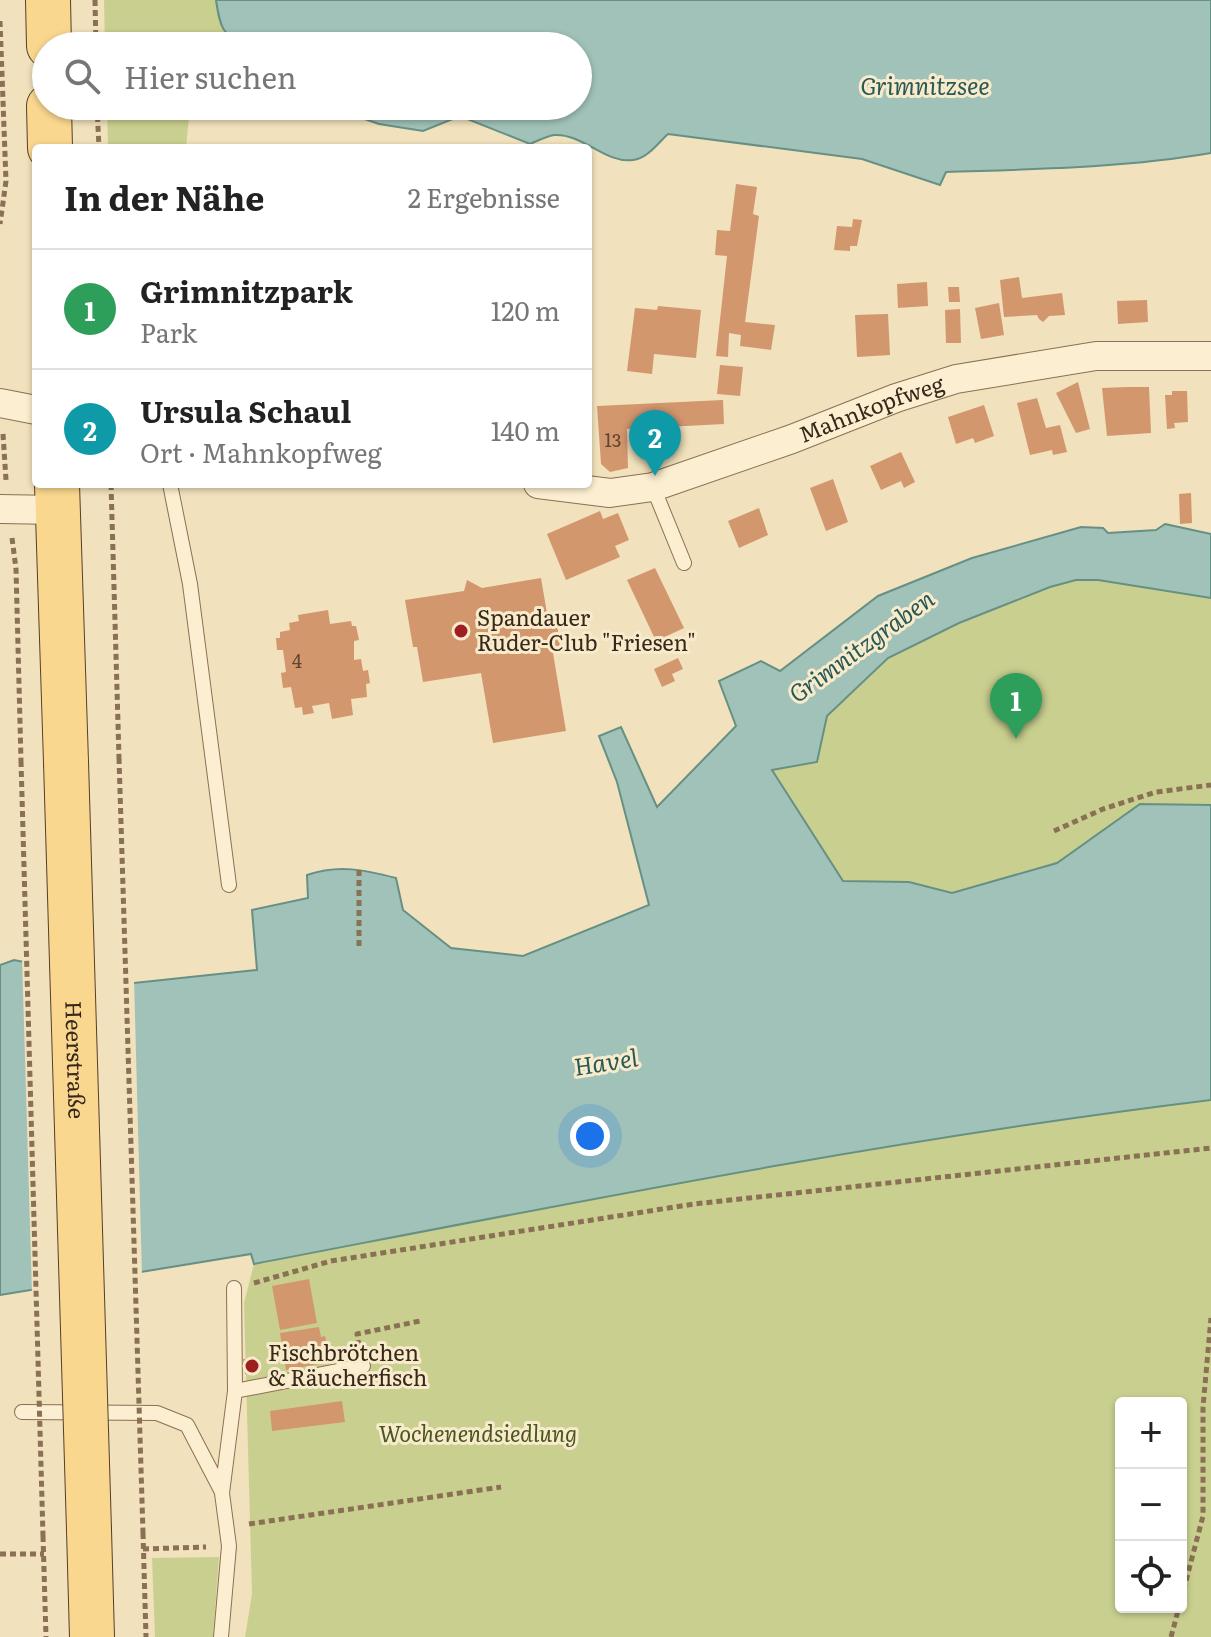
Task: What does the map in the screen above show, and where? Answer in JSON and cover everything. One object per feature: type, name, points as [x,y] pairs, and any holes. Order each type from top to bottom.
[{"type":"main road","points":[[48,0],[49,32]]},
{"type":"main road","points":[[49,120],[50,144]]},
{"type":"main road","name":"Heerstraße","points":[[58,497],[92,1637]]},
{"type":"street","name":"Mahnkopfweg","points":[[570,488],[610,493],[653,487],[956,379],[1096,356],[1211,356]]},
{"type":"street","points":[[1,412],[32,410]]},
{"type":"street","points":[[6,508],[58,497]]},
{"type":"lane","points":[[653,487],[684,563]]},
{"type":"lane","points":[[171,488],[190,584],[229,885]]},
{"type":"lane","points":[[221,1637],[229,1546],[222,1493],[235,1391],[234,1288]]},
{"type":"lane","points":[[235,1391],[363,1366]]},
{"type":"lane","points":[[22,1412],[157,1413],[187,1425],[222,1493]]},
{"type":"path","points":[[95,0],[96,32]]},
{"type":"path","points":[[0,21],[6,181],[0,224]]},
{"type":"path","points":[[98,120],[99,144]]},
{"type":"path","points":[[1,412],[6,508],[16,569],[46,1637]]},
{"type":"path","points":[[111,488],[146,1637]]},
{"type":"path","points":[[1054,831],[1103,809],[1156,792],[1211,785]]},
{"type":"path","points":[[359,868],[359,946]]},
{"type":"path","points":[[234,1288],[331,1261],[694,1204],[1211,1148]]},
{"type":"path","points":[[1187,1577],[1203,1516],[1203,1407],[1211,1318]]},
{"type":"path","points":[[363,1366],[357,1334],[420,1321]]},
{"type":"path","points":[[143,1549],[229,1546],[242,1525],[501,1487]]},
{"type":"path","points":[[0,1554],[44,1554]]},
{"type":"path","points":[[1171,1637],[1177,1613]]},
{"type":"green space","points":[[104,0],[216,0],[226,32],[105,32]]},
{"type":"green space","points":[[107,120],[189,120],[186,144],[108,144]]},
{"type":"green space","points":[[1076,580],[1098,580],[1211,598],[1211,805],[1140,804],[1057,863],[952,893],[909,883],[843,881],[771,769],[816,762],[827,716],[888,658],[959,623]]},
{"type":"green space","name":"Wochenendsiedlung","points":[[1211,1100],[1211,1637],[245,1637],[252,1594],[244,1303],[254,1264],[731,1174],[970,1134]]},
{"type":"green space","points":[[219,1557],[213,1637],[155,1637],[152,1558]]},
{"type":"water","name":"Grimnitzsee","points":[[216,0],[1211,0],[1211,153],[1112,165],[946,172],[940,185],[862,159],[668,134],[643,156],[623,160],[592,148],[592,144],[564,136],[551,136],[530,144],[470,120],[592,120],[592,32],[226,32]]},
{"type":"water","name":"Grimnitzsee","points":[[367,120],[450,120],[423,131]]},
{"type":"water","points":[[1165,524],[1211,534],[1211,598],[1098,580],[1076,580],[1050,587],[959,623],[888,658],[827,716],[817,762],[772,770],[843,881],[909,882],[952,893],[1057,863],[1140,804],[1211,805],[1211,1100],[851,1153],[254,1264],[251,1254],[0,1295],[0,965],[14,960],[134,983],[257,970],[252,910],[308,898],[307,875],[341,869],[396,878],[403,910],[451,948],[523,956],[649,905],[617,782],[599,736],[621,727],[657,807],[736,726],[719,681],[761,661],[780,671],[878,596],[972,558],[1081,527],[1103,528],[1108,533],[1156,530]]},
{"type":"pier","points":[[22,957],[134,979],[142,1276],[32,1294]]},
{"type":"building","points":[[736,184],[757,187],[753,214],[759,216],[745,322],[775,325],[771,350],[740,346],[741,335],[729,333],[728,357],[716,356],[727,256],[715,255],[717,230],[730,231]]},
{"type":"building","points":[[853,219],[862,220],[857,246],[850,246],[850,251],[834,250],[837,226],[852,227]]},
{"type":"building","points":[[1019,277],[1022,298],[1062,293],[1065,315],[1049,316],[1043,322],[1037,315],[1004,317],[1000,280]]},
{"type":"building","points":[[927,282],[928,306],[898,308],[897,284]]},
{"type":"building","points":[[948,287],[959,287],[960,302],[949,302]]},
{"type":"building","points":[[1147,300],[1148,322],[1118,324],[1117,301]]},
{"type":"building","points":[[999,303],[1004,335],[981,339],[975,308]]},
{"type":"building","points":[[658,306],[701,310],[696,358],[654,354],[652,374],[627,371],[635,308],[657,310]]},
{"type":"building","points":[[960,309],[961,343],[946,343],[945,310]]},
{"type":"building","points":[[888,314],[890,355],[857,357],[855,315]]},
{"type":"building","points":[[720,365],[743,367],[740,396],[717,394]]},
{"type":"building","points":[[1078,382],[1090,429],[1076,433],[1056,393]]},
{"type":"building","points":[[1149,387],[1151,433],[1107,436],[1102,388]]},
{"type":"building","points":[[1172,391],[1187,391],[1188,422],[1174,423],[1175,428],[1167,429],[1165,395],[1172,395]]},
{"type":"building","points":[[1037,398],[1046,428],[1060,425],[1067,452],[1053,455],[1052,450],[1030,455],[1017,403]]},
{"type":"building","points":[[723,400],[724,424],[627,429],[628,468],[610,472],[601,464],[597,406]]},
{"type":"building","points":[[984,405],[994,436],[975,443],[973,438],[956,444],[948,417]]},
{"type":"building","points":[[901,452],[915,482],[904,488],[901,481],[881,490],[870,466]]},
{"type":"building","points":[[833,479],[848,522],[826,531],[810,488]]},
{"type":"building","points":[[1191,493],[1192,523],[1180,524],[1179,494]]},
{"type":"building","points":[[759,508],[768,535],[739,548],[728,521]]},
{"type":"building","points":[[600,511],[603,519],[618,513],[629,540],[615,546],[620,557],[566,580],[547,534]]},
{"type":"building","points":[[655,568],[684,628],[656,641],[627,580]]},
{"type":"building","points":[[541,578],[549,625],[557,624],[560,646],[552,647],[566,731],[493,743],[481,673],[423,682],[405,600],[464,591],[467,580],[482,588]]},
{"type":"building","points":[[328,610],[330,624],[351,621],[352,626],[356,626],[359,640],[354,641],[354,660],[361,659],[363,671],[368,670],[370,683],[366,684],[367,697],[351,699],[353,715],[332,719],[329,703],[312,706],[314,713],[303,715],[302,707],[295,708],[291,687],[283,688],[281,673],[286,672],[283,650],[277,650],[276,638],[280,638],[280,632],[290,630],[289,623],[299,621],[298,615]]},
{"type":"building","points":[[678,658],[683,669],[672,674],[675,681],[662,687],[654,669]]},
{"type":"building","points":[[309,1279],[317,1323],[280,1330],[272,1286]]},
{"type":"building","points":[[319,1327],[321,1337],[325,1336],[330,1362],[286,1370],[280,1333]]},
{"type":"building","name":"Fischbrötchen & Räucherfisch","points":[[259,1358],[260,1372],[245,1374],[243,1359]]},
{"type":"building","points":[[342,1401],[345,1422],[272,1431],[270,1411]]},
{"type":"place","name":"Ursula Schaul","points":[[655,476]]},
{"type":"place","name":"Spandauer Ruder-Club \"Friesen\"","points":[[461,631]]},
{"type":"place","name":"Grimnitzpark","points":[[1016,739]]},
{"type":"place","name":"Fischbrötchen & Räucherfisch","points":[[252,1366]]},
{"type":"water label","name":"Grimnitzgraben","points":[[862,647]]},
{"type":"water label","name":"Havel","points":[[606,1063]]}]
